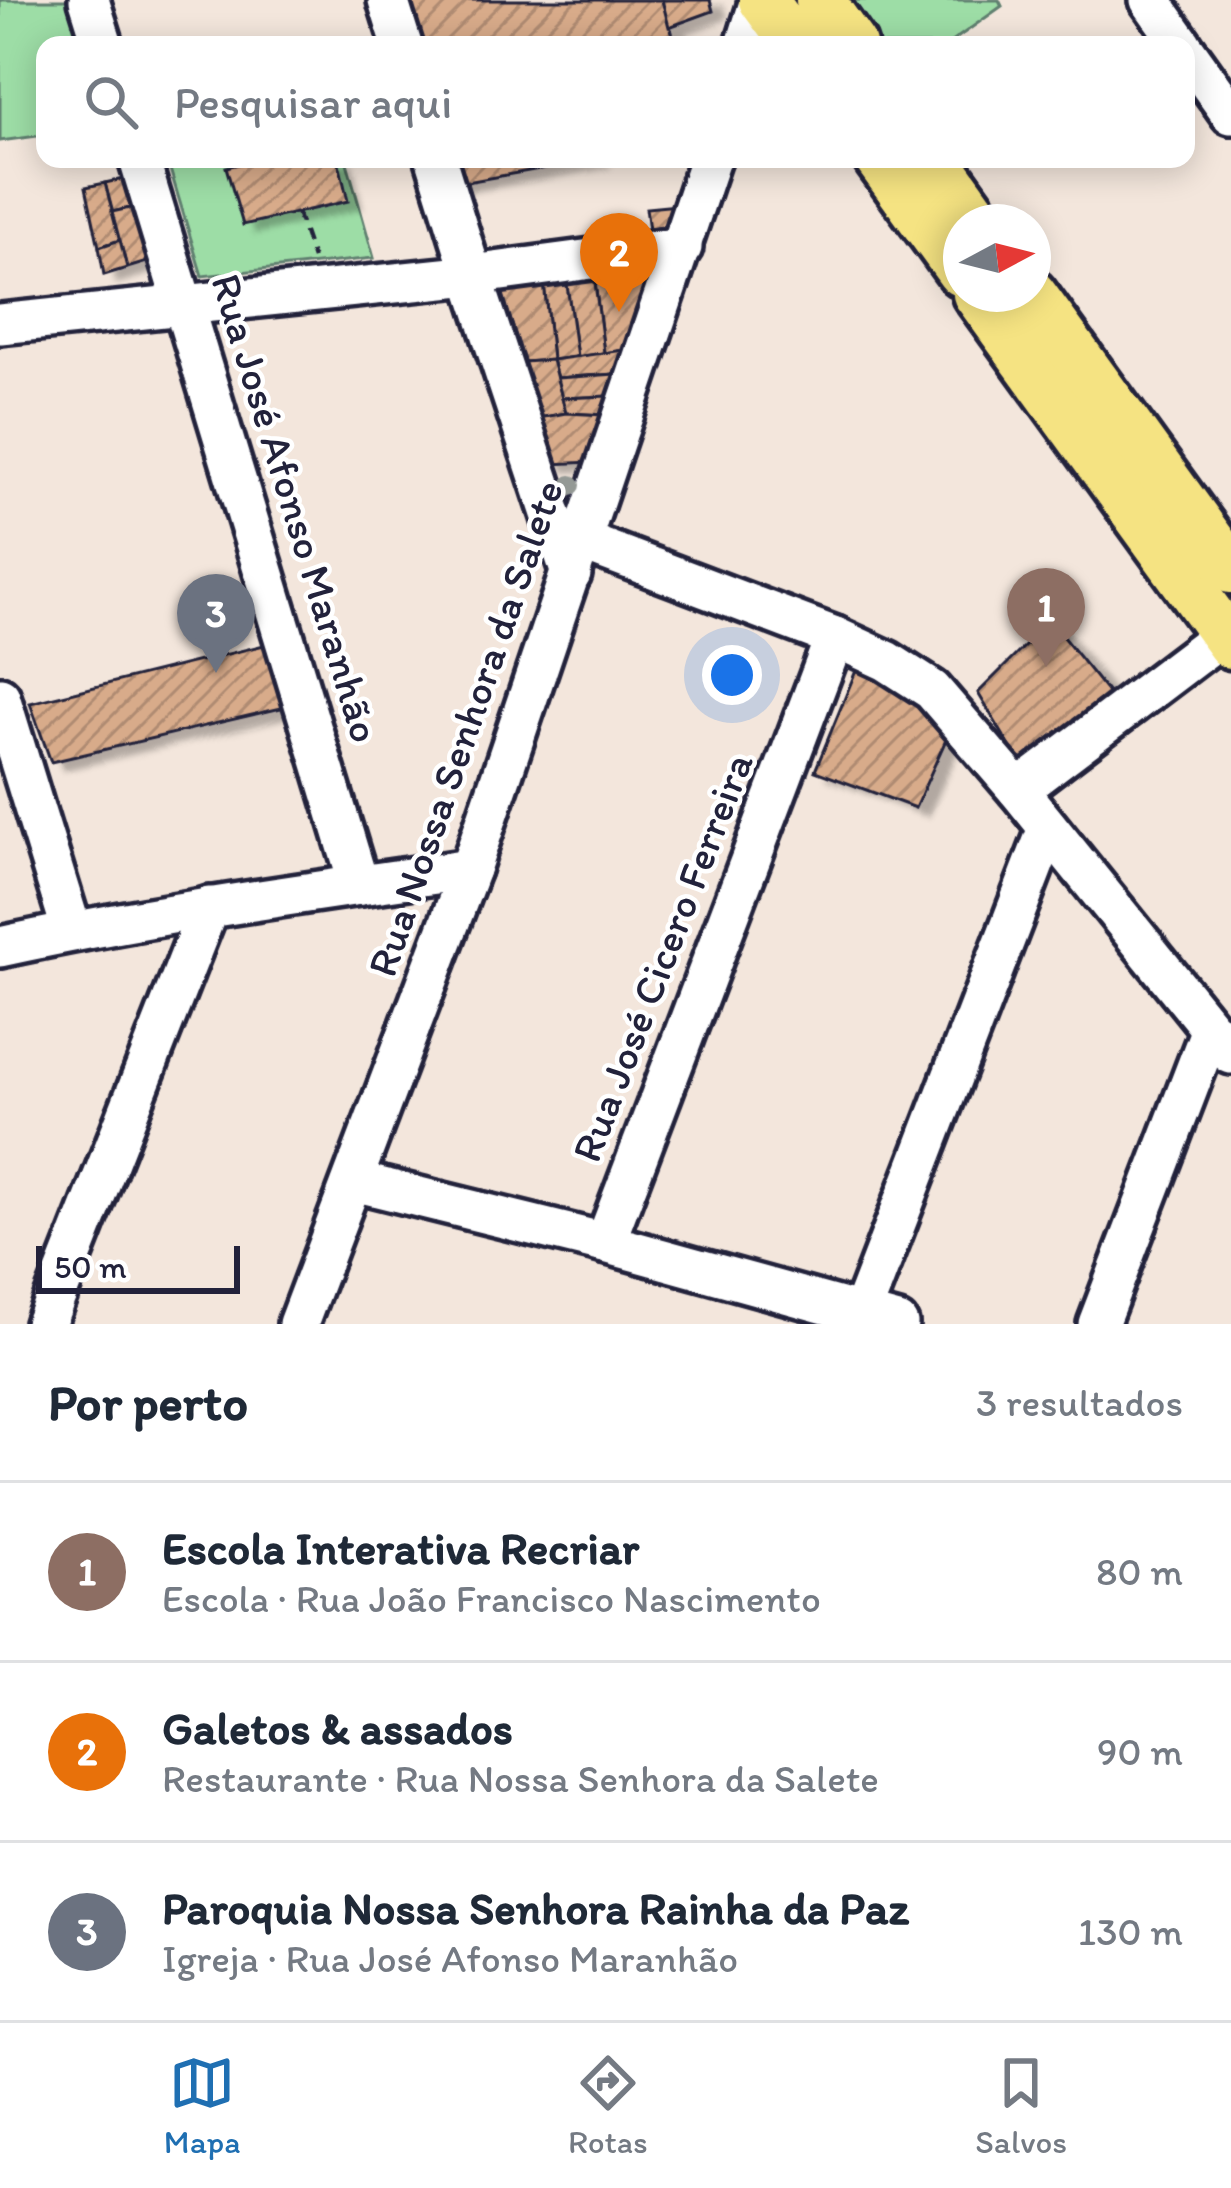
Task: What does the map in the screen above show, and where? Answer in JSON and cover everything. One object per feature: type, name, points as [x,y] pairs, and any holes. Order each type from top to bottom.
[{"type":"main road","points":[[762,0],[789,36]]},
{"type":"main road","points":[[820,0],[846,36]]},
{"type":"main road","points":[[886,168],[943,247]]},
{"type":"main road","points":[[941,168],[967,204]]},
{"type":"main road","points":[[990,312],[1227,639]]},
{"type":"main road","points":[[1045,312],[1231,569]]},
{"type":"street","points":[[89,0],[100,36]]},
{"type":"street","points":[[388,0],[399,36]]},
{"type":"street","points":[[749,36],[762,0]]},
{"type":"street","points":[[1150,0],[1176,36]]},
{"type":"street","points":[[1195,60],[1226,92]]},
{"type":"street","name":"Rua José Afonso Maranhão","points":[[142,168],[359,885]]},
{"type":"street","points":[[439,168],[472,275],[576,558],[835,637],[887,661],[932,690],[1221,1042],[1099,1324]]},
{"type":"street","name":"Rua Nossa Senhora da Salete","points":[[298,1324],[470,868],[707,168]]},
{"type":"street","points":[[0,324],[472,275],[682,247]]},
{"type":"street","name":"Rua José Cicero Ferreira","points":[[605,1243],[835,637]]},
{"type":"street","points":[[1018,790],[1227,639]]},
{"type":"street","points":[[0,697],[72,931]]},
{"type":"street","points":[[354,1181],[605,1243],[879,1319],[1048,828]]},
{"type":"street","points":[[0,947],[209,907],[470,868]]},
{"type":"street","points":[[45,1324],[209,907]]},
{"type":"path","points":[[298,212],[315,264]]},
{"type":"green space","points":[[0,0],[67,0],[78,36],[36,36],[36,136],[0,141]]},
{"type":"green space","points":[[849,0],[999,0],[1002,6],[960,36],[872,36]]},
{"type":"green space","points":[[170,168],[349,168],[374,258],[202,276]]},
{"type":"building","points":[[388,0],[662,0],[673,36],[399,36]]},
{"type":"building","points":[[662,0],[710,0],[713,11],[669,27]]},
{"type":"building","points":[[226,168],[340,168],[348,201],[243,225]]},
{"type":"building","points":[[439,168],[546,168],[444,186]]},
{"type":"building","points":[[137,176],[143,205],[112,212],[105,183]]},
{"type":"building","points":[[105,183],[120,240],[99,247],[86,187]]},
{"type":"building","points":[[143,205],[154,260],[127,268],[112,212]]},
{"type":"building","points":[[678,205],[674,226],[649,230],[646,208]]},
{"type":"building","points":[[120,240],[127,268],[104,275],[99,247]]},
{"type":"building","points":[[656,267],[624,350],[604,353],[594,275]]},
{"type":"building","points":[[594,275],[604,353],[577,357],[566,278]]},
{"type":"building","points":[[566,278],[577,357],[552,360],[544,283]]},
{"type":"building","points":[[544,283],[552,360],[523,362],[501,287]]},
{"type":"building","points":[[624,350],[616,374],[557,378],[552,360]]},
{"type":"building","points":[[552,360],[566,413],[539,418],[523,362]]},
{"type":"building","points":[[616,374],[610,396],[562,398],[557,378]]},
{"type":"building","points":[[610,396],[605,415],[566,413],[562,398]]},
{"type":"building","points":[[566,413],[605,415],[592,462],[551,464],[539,418]]},
{"type":"building","points":[[1050,621],[1109,694],[1020,763],[978,693]]},
{"type":"building","points":[[272,643],[290,706],[51,762],[30,703]]},
{"type":"building","points":[[873,663],[923,695],[949,733],[915,808],[815,771],[855,673]]},
{"type":"place","name":"Galetos & assados","points":[[619,312]]},
{"type":"place","name":"Escola Interativa Recriar","points":[[1046,667]]},
{"type":"place","name":"Paroquia Nossa Senhora Rainha da Paz","points":[[216,673]]}]
